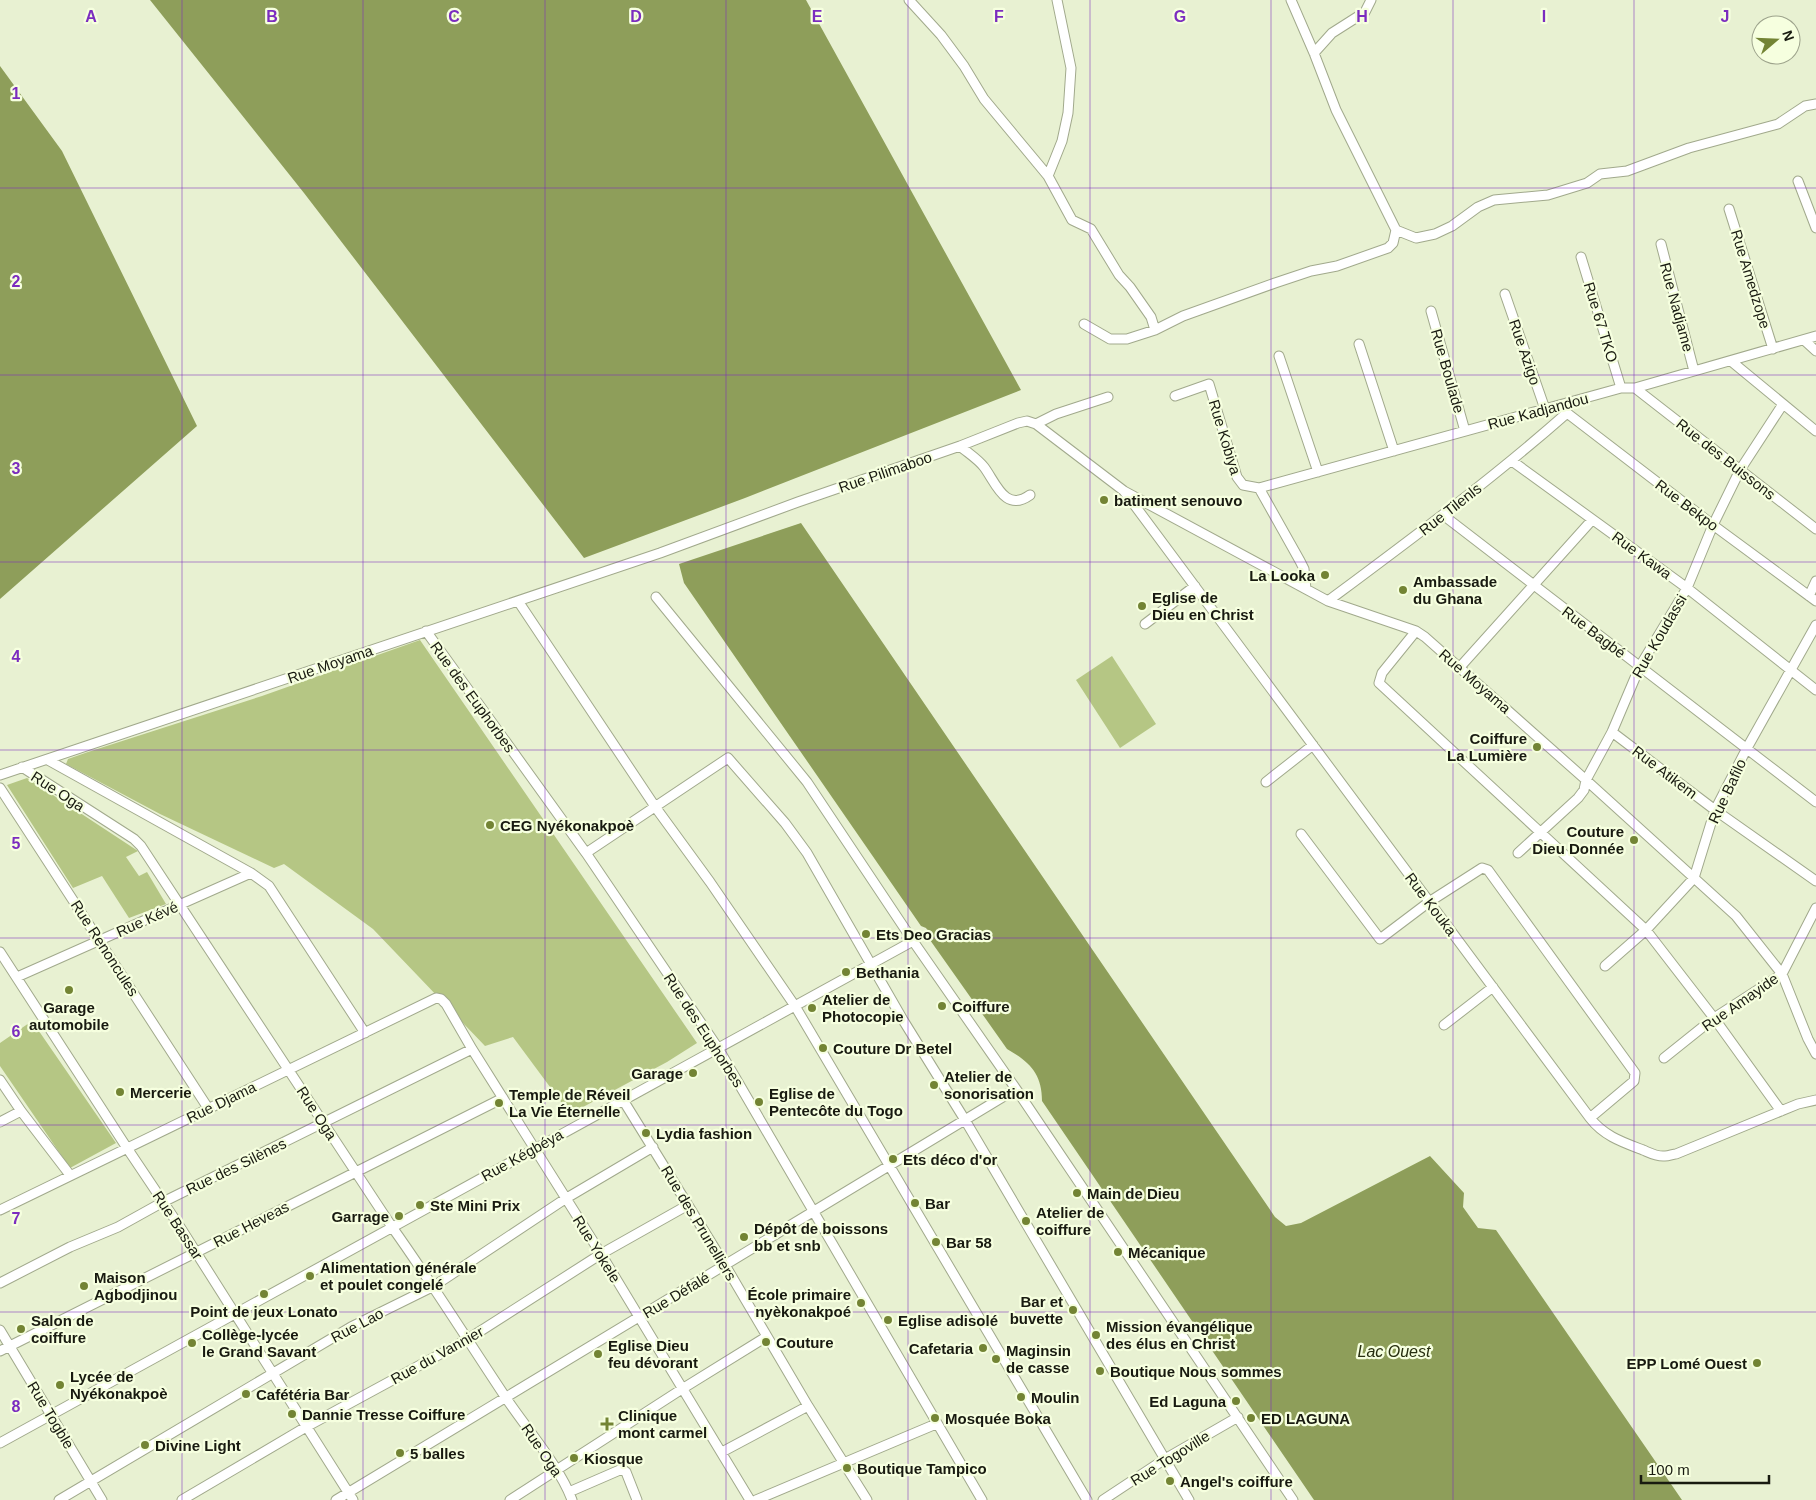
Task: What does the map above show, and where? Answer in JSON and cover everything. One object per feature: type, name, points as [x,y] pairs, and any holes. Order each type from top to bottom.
[{"type":"street","points":[[909,0],[941,35],[964,66],[984,99],[1048,176],[1072,220],[1091,229],[1119,275],[1151,317],[1155,330]]},
{"type":"street","points":[[1048,176],[1062,141],[1068,113],[1071,68],[1057,0]]},
{"type":"street","points":[[1084,324],[1110,339],[1126,339],[1155,330],[1183,316],[1275,283],[1310,271],[1337,266],[1388,248],[1393,243],[1396,230],[1336,110],[1291,0]]},
{"type":"street","points":[[1314,53],[1332,33],[1365,12],[1371,0]]},
{"type":"street","points":[[1396,230],[1416,238],[1435,234],[1452,226],[1478,207],[1494,200],[1548,195],[1587,183],[1600,174],[1627,171],[1690,148],[1778,124],[1805,106],[1816,104]]},
{"type":"street","points":[[1798,181],[1816,228]]},
{"type":"street","name":"Rue Amedzope","points":[[1730,209],[1773,350]]},
{"type":"street","name":"Rue Nadjame","points":[[1661,244],[1694,371]]},
{"type":"street","name":"Rue 67 TKO","points":[[1581,257],[1621,388]]},
{"type":"street","name":"Rue Azigo","points":[[1505,294],[1545,409]]},
{"type":"street","name":"Rue Boulade","points":[[1431,311],[1466,431]]},
{"type":"street","name":"Rue Kadjandou","points":[[1259,488],[1621,388],[1635,388],[1731,360],[1773,350],[1816,336]]},
{"type":"street","points":[[1804,340],[1816,351]]},
{"type":"street","points":[[1359,344],[1394,451]]},
{"type":"street","points":[[1279,356],[1318,472]]},
{"type":"street","points":[[1731,360],[1816,431]]},
{"type":"street","name":"Rue Kobiya","points":[[1175,396],[1209,384],[1238,480],[1243,485],[1259,488],[1304,569],[1306,589]]},
{"type":"street","name":"Rue des Buissons","points":[[1635,388],[1816,529]]},
{"type":"street","name":"Rue Pilimaboo","points":[[660,552],[960,446],[1018,423],[1027,421],[1036,424],[1056,414],[1108,397]]},
{"type":"street","name":"Rue Bekpo","points":[[1563,404],[1568,414],[1713,526],[1813,599]]},
{"type":"street","name":"Rue Koudassi","points":[[1518,852],[1540,834],[1584,790],[1586,780],[1612,732],[1640,666],[1687,588],[1713,526],[1740,470],[1783,404]]},
{"type":"street","name":"Rue Tilenls","points":[[1328,601],[1443,515],[1568,414]]},
{"type":"street","name":"Rue Moyama","points":[[1036,424],[1124,491],[1328,601],[1416,631],[1460,667],[1736,916],[1782,974],[1816,1054]]},
{"type":"street","points":[[960,446],[983,466],[1002,495],[1013,500],[1022,501],[1030,495]]},
{"type":"street","name":"Rue Kawa","points":[[1512,461],[1687,588],[1816,690]]},
{"type":"street","name":"Rue Kouka","points":[[1124,491],[1590,1118],[1612,1138],[1654,1155],[1664,1157],[1676,1154],[1781,1111],[1816,1100]]},
{"type":"street","name":"Rue Bagbé","points":[[1443,515],[1816,802]]},
{"type":"street","points":[[1460,667],[1592,520]]},
{"type":"street","name":"Rue Moyama","points":[[0,775],[660,552]]},
{"type":"street","points":[[1813,599],[1816,581]]},
{"type":"street","points":[[1145,624],[1195,586]]},
{"type":"street","points":[[656,597],[807,782],[1293,1500]]},
{"type":"street","points":[[518,601],[656,808],[710,882],[795,1006],[1087,1500]]},
{"type":"street","name":"Rue Bafilo","points":[[1605,966],[1646,930],[1694,878],[1715,810],[1747,748],[1816,625]]},
{"type":"street","points":[[1416,631],[1382,673],[1379,683],[1540,834],[1646,930],[1714,1018],[1781,1111]]},
{"type":"street","name":"Rue des Euphorbes","points":[[426,632],[586,853],[718,1048],[815,1211],[936,1424],[982,1500]]},
{"type":"street","name":"Rue Atikem","points":[[1612,732],[1715,810],[1816,881]]},
{"type":"street","points":[[1266,782],[1313,745]]},
{"type":"street","points":[[586,853],[656,808],[728,758],[799,840],[903,1020],[965,1120],[1189,1500]]},
{"type":"street","points":[[48,760],[251,873],[272,890],[365,1033]]},
{"type":"street","name":"Rue Oga","points":[[22,767],[134,839],[141,846],[392,1227],[434,1286],[556,1470],[570,1496]]},
{"type":"street","name":"Rue Renoncules","points":[[0,788],[208,1108]]},
{"type":"street","points":[[1300,834],[1380,940],[1429,902],[1482,868],[1488,870],[1635,1073],[1634,1081],[1590,1118]]},
{"type":"street","name":"Rue Kévé","points":[[17,977],[251,873]]},
{"type":"street","name":"Rue Amayide","points":[[1664,1058],[1714,1018],[1782,974],[1816,908]]},
{"type":"street","name":"Rue Kégbéya","points":[[0,1443],[913,941]]},
{"type":"street","name":"Rue Bassar","points":[[0,952],[196,1252],[350,1496]]},
{"type":"street","points":[[1444,1024],[1493,987]]},
{"type":"street","name":"Rue Djama","points":[[0,1210],[436,998],[443,1000]]},
{"type":"street","name":"Rue Yokele","points":[[443,1000],[502,1098],[601,1254],[750,1500]]},
{"type":"street","name":"Rue des Silènes","points":[[0,1283],[70,1248],[118,1227],[163,1202],[472,1049]]},
{"type":"street","points":[[0,1080],[70,1175]]},
{"type":"street","name":"Rue Défalé","points":[[336,1500],[350,1496],[506,1397],[1016,1089]]},
{"type":"street","name":"Rue Heveas","points":[[0,1351],[502,1098]]},
{"type":"street","name":"Rue des Prunelliers","points":[[623,1100],[725,1265],[843,1464],[867,1500]]},
{"type":"street","points":[[0,1122],[21,1111]]},
{"type":"street","name":"Rue Lao","points":[[59,1500],[351,1327],[434,1286],[566,1199],[653,1147]]},
{"type":"street","name":"Rue du Vannier","points":[[182,1500],[306,1426],[468,1339],[601,1254],[688,1205]]},
{"type":"street","name":"Rue Togble","points":[[0,1330],[102,1500]]},
{"type":"street","points":[[510,1500],[766,1337]]},
{"type":"street","points":[[722,1452],[808,1406]]},
{"type":"street","name":"Rue Togoville","points":[[1103,1500],[1165,1459],[1238,1417]]},
{"type":"street","points":[[756,1500],[936,1424]]},
{"type":"street","points":[[570,1496],[622,1470],[626,1472],[637,1500]]},
{"type":"shaded area","points":[[420,640],[697,1043],[667,1062],[570,1114],[513,1037],[485,1046],[373,929],[284,864],[274,868],[160,814],[66,764],[68,759],[262,696]]},
{"type":"shaded area","points":[[1112,656],[1156,724],[1120,748],[1076,680]]},
{"type":"shaded area","points":[[27,778],[138,851],[126,857],[139,876],[147,872],[166,904],[129,918],[102,876],[73,888],[7,785]]},
{"type":"shaded area","points":[[32,1021],[116,1143],[70,1168],[0,1066],[0,1043]]},
{"type":"water","points":[[150,0],[806,0],[1021,390],[745,498],[584,558],[304,193]]},
{"type":"water","points":[[0,66],[62,151],[197,426],[0,599]]},
{"type":"water","name":"Lac Ouest","points":[[801,523],[1275,1217],[1286,1226],[1301,1223],[1430,1156],[1464,1193],[1463,1207],[1478,1228],[1496,1230],[1682,1500],[1314,1500],[1042,1101],[1040,1083],[1033,1070],[1022,1059],[1007,1049],[930,940],[930,934],[926,928],[921,926],[684,583],[679,564]]},
{"type":"place","name":"batiment senouvo","points":[[1104,500]]},
{"type":"place","name":"La Looka","points":[[1325,575]]},
{"type":"place","name":"Ambassade du Ghana","points":[[1403,590]]},
{"type":"place","name":"Eglise de Dieu en Christ","points":[[1142,606]]},
{"type":"place","name":"Coiffure La Lumière","points":[[1537,747]]},
{"type":"place","name":"CEG Nyékonakpoè","points":[[490,825]]},
{"type":"place","name":"Couture Dieu Donnée","points":[[1634,840]]},
{"type":"place","name":"Ets Deo Gracias","points":[[866,934]]},
{"type":"place","name":"Bethania","points":[[846,972]]},
{"type":"place","name":"Garage automobile","points":[[69,990]]},
{"type":"place","name":"Coiffure","points":[[942,1006]]},
{"type":"place","name":"Atelier de Photocopie","points":[[812,1008]]},
{"type":"place","name":"Couture Dr Betel","points":[[823,1048]]},
{"type":"place","name":"Garage","points":[[693,1073]]},
{"type":"place","name":"Atelier de sonorisation","points":[[934,1085]]},
{"type":"place","name":"Mercerie","points":[[120,1092]]},
{"type":"place","name":"Eglise de Pentecôte du Togo","points":[[759,1102]]},
{"type":"place","name":"Temple de Réveil La Vie Éternelle","points":[[499,1103]]},
{"type":"place","name":"Lydia fashion","points":[[646,1133]]},
{"type":"place","name":"Ets déco d'or","points":[[893,1159]]},
{"type":"place","name":"Main de Dieu","points":[[1077,1193]]},
{"type":"place","name":"Bar","points":[[915,1203]]},
{"type":"place","name":"Ste Mini Prix","points":[[420,1205]]},
{"type":"place","name":"Garrage","points":[[399,1216]]},
{"type":"place","name":"Atelier de coiffure","points":[[1026,1221]]},
{"type":"place","name":"Dépôt de boissons bb et snb","points":[[744,1237]]},
{"type":"place","name":"Bar 58","points":[[936,1242]]},
{"type":"place","name":"Mécanique","points":[[1118,1252]]},
{"type":"place","name":"Alimentation générale et poulet congelé","points":[[310,1276]]},
{"type":"place","name":"Maison Agbodjinou","points":[[84,1286]]},
{"type":"place","name":"Point de jeux Lonato","points":[[264,1294]]},
{"type":"place","name":"École primaire nyèkonakpoé","points":[[861,1303]]},
{"type":"place","name":"Bar et buvette","points":[[1073,1310]]},
{"type":"place","name":"Eglise adisolé","points":[[888,1320]]},
{"type":"place","name":"Salon de coiffure","points":[[21,1329]]},
{"type":"place","name":"Mission évangélique des élus en Christ","points":[[1096,1335]]},
{"type":"place","name":"Couture","points":[[766,1342]]},
{"type":"place","name":"Collège-lycée le Grand Savant","points":[[192,1343]]},
{"type":"place","name":"Cafetaria","points":[[983,1348]]},
{"type":"place","name":"Eglise Dieu feu dévorant","points":[[598,1354]]},
{"type":"place","name":"Maginsin de casse","points":[[996,1359]]},
{"type":"place","name":"EPP Lomé Ouest","points":[[1757,1363]]},
{"type":"place","name":"Boutique Nous sommes","points":[[1100,1371]]},
{"type":"place","name":"Lycée de Nyékonakpoè","points":[[60,1385]]},
{"type":"place","name":"Cafétéria Bar","points":[[246,1394]]},
{"type":"place","name":"Moulin","points":[[1021,1397]]},
{"type":"place","name":"Ed Laguna","points":[[1236,1401]]},
{"type":"place","name":"Dannie Tresse Coiffure","points":[[292,1414]]},
{"type":"place","name":"Mosquée Boka","points":[[935,1418]]},
{"type":"place","name":"ED LAGUNA","points":[[1251,1418]]},
{"type":"place","name":"Clinique mont carmel","points":[[607,1424]]},
{"type":"place","name":"Divine Light","points":[[145,1445]]},
{"type":"place","name":"5 balles","points":[[400,1453]]},
{"type":"place","name":"Kiosque","points":[[574,1458]]},
{"type":"place","name":"Boutique Tampico","points":[[847,1468]]},
{"type":"place","name":"Angel's coiffure","points":[[1170,1481]]}]
